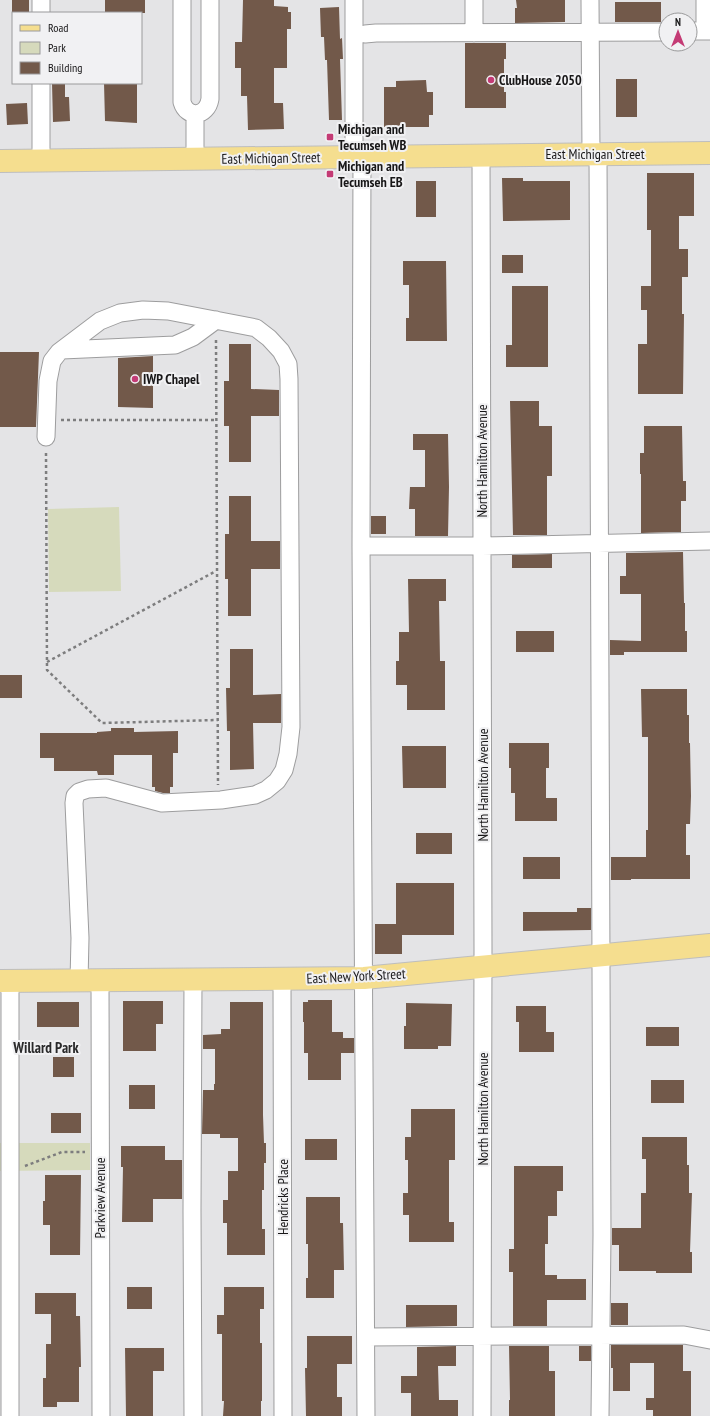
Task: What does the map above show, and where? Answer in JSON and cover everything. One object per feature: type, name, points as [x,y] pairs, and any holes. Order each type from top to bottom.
[{"type":"main road","name":"East Michigan Street","points":[[0,161],[710,153]]},
{"type":"main road","name":"East New York Street","points":[[5,981],[364,978],[710,944]]},
{"type":"street","points":[[41,0],[41,12]]},
{"type":"street","points":[[182,0],[182,102],[183,107],[187,111],[195,114],[200,113],[207,108],[210,99],[210,0]]},
{"type":"street","points":[[354,0],[360,156]]},
{"type":"street","points":[[364,0],[360,156],[366,1416]]},
{"type":"street","points":[[474,0],[474,33]]},
{"type":"street","points":[[590,0],[595,154],[599,544],[602,1235],[600,1416]]},
{"type":"street","points":[[702,31],[705,0]]},
{"type":"street","points":[[364,34],[658,32]]},
{"type":"street","points":[[41,84],[41,160]]},
{"type":"street","points":[[195,114],[195,159]]},
{"type":"street","name":"North Hamilton Avenue","points":[[481,155],[483,967],[482,1416]]},
{"type":"street","points":[[46,443],[48,381],[52,361],[62,350],[100,321],[120,313],[143,310],[168,311],[256,328],[269,338],[281,351],[288,364],[291,727],[288,754],[284,770],[277,781],[266,790],[255,795],[218,800]]},
{"type":"street","points":[[62,350],[176,345],[192,337],[216,320]]},
{"type":"street","points":[[361,546],[482,546],[710,541]]},
{"type":"street","name":"Parkview Avenue","points":[[101,1416],[90,980],[80,938],[74,803],[75,796],[88,789],[106,788],[162,803],[218,800]]},
{"type":"street","name":"Hendricks Place","points":[[282,979],[283,1416]]},
{"type":"street","points":[[193,980],[193,1416]]},
{"type":"street","points":[[5,981],[10,1416]]},
{"type":"street","points":[[366,1336],[684,1335],[710,1340]]},
{"type":"path","points":[[216,320],[218,800]]},
{"type":"path","points":[[58,420],[216,420]]},
{"type":"path","points":[[46,443],[47,670],[102,723],[218,720]]},
{"type":"path","points":[[47,662],[216,571]]},
{"type":"path","points":[[23,1166],[62,1152],[90,1151]]},
{"type":"green space","points":[[119,507],[121,591],[49,592],[48,509]]},
{"type":"green space","points":[[0,1143],[90,1143],[90,1170],[0,1171]]},
{"type":"building","points":[[12,0],[29,0],[29,12],[12,12]]},
{"type":"building","points":[[105,0],[145,0],[145,13],[105,12]]},
{"type":"building","points":[[243,0],[274,0],[274,6],[288,7],[288,12],[291,12],[291,29],[287,29],[287,68],[274,68],[274,103],[283,103],[284,129],[248,130],[247,96],[241,96],[241,68],[235,68],[235,42],[242,42]]},
{"type":"building","points":[[516,0],[565,0],[565,22],[515,23],[515,8],[517,8]]},
{"type":"building","points":[[615,2],[661,2],[661,12],[658,12],[658,22],[615,22]]},
{"type":"building","points":[[339,7],[340,39],[342,38],[343,59],[340,59],[342,120],[329,120],[327,60],[325,60],[324,37],[321,37],[320,8]]},
{"type":"building","name":"ClubHouse 2050","points":[[465,43],[506,43],[506,59],[504,59],[504,92],[506,92],[506,108],[465,108]]},
{"type":"building","points":[[616,79],[637,79],[637,117],[616,117]]},
{"type":"building","points":[[426,80],[427,92],[433,92],[433,115],[429,115],[429,127],[384,127],[384,87],[396,87],[396,81]]},
{"type":"building","points":[[52,84],[65,84],[65,97],[69,97],[70,121],[53,122]]},
{"type":"building","points":[[104,84],[137,84],[137,123],[105,121]]},
{"type":"building","points":[[27,103],[28,124],[7,125],[6,104]]},
{"type":"building","points":[[647,173],[694,173],[694,216],[679,216],[679,249],[688,249],[688,277],[682,277],[682,314],[684,314],[683,394],[638,394],[638,344],[647,344],[647,310],[641,310],[641,286],[651,286],[651,230],[647,230]]},
{"type":"building","points":[[502,178],[523,178],[523,181],[570,181],[570,220],[503,221]]},
{"type":"building","points":[[416,181],[436,181],[436,217],[416,217]]},
{"type":"building","points":[[502,255],[523,255],[523,273],[502,273]]},
{"type":"building","points":[[403,261],[446,261],[447,341],[406,341],[406,318],[409,318],[409,285],[403,285]]},
{"type":"building","points":[[512,286],[548,286],[548,367],[506,367],[506,345],[512,345]]},
{"type":"building","points":[[229,344],[251,344],[251,389],[279,390],[279,416],[251,416],[251,462],[229,462],[229,426],[224,426],[224,381],[229,381]]},
{"type":"building","points":[[0,352],[39,352],[36,427],[0,427]]},
{"type":"building","name":"IWP Chapel","points":[[153,356],[153,408],[118,407],[118,358]]},
{"type":"building","points":[[510,401],[539,401],[539,426],[552,426],[552,476],[547,476],[547,535],[513,535]]},
{"type":"building","points":[[644,426],[682,426],[683,481],[686,481],[686,501],[681,501],[681,532],[641,533],[640,453],[644,453]]},
{"type":"building","points":[[413,434],[448,434],[448,536],[415,536],[415,509],[409,509],[410,487],[425,487],[425,450],[413,450]]},
{"type":"building","points":[[229,496],[251,496],[251,541],[280,541],[280,569],[251,569],[251,616],[228,616],[228,579],[225,579],[225,534],[229,534]]},
{"type":"building","points":[[371,516],[386,516],[386,534],[371,534]]},
{"type":"building","points":[[683,552],[687,652],[624,652],[624,655],[610,655],[610,640],[641,641],[641,594],[620,594],[620,576],[626,576],[626,553]]},
{"type":"building","points":[[552,554],[552,568],[512,568],[512,555]]},
{"type":"building","points":[[408,579],[446,579],[446,601],[439,601],[440,661],[445,661],[445,710],[407,710],[407,685],[396,685],[396,661],[399,661],[399,632],[409,632]]},
{"type":"building","points":[[516,631],[554,631],[554,652],[516,652]]},
{"type":"building","points":[[230,649],[253,649],[253,695],[281,694],[281,723],[253,723],[254,769],[230,770],[230,731],[227,731],[226,688],[230,688]]},
{"type":"building","points":[[0,675],[22,675],[22,698],[0,698]]},
{"type":"building","points":[[641,689],[687,689],[691,796],[690,824],[686,824],[686,855],[690,855],[690,879],[611,880],[611,857],[646,857],[646,830],[648,830],[648,737],[642,737]]},
{"type":"building","points":[[111,728],[134,728],[134,732],[178,731],[178,753],[173,753],[173,787],[170,787],[170,793],[155,791],[155,787],[152,787],[152,755],[114,755],[114,775],[98,775],[97,771],[54,771],[54,758],[40,758],[40,733],[97,733],[111,731]]},
{"type":"building","points":[[509,743],[549,743],[549,768],[546,768],[546,798],[557,798],[557,821],[515,821],[515,793],[511,793]]},
{"type":"building","points":[[402,746],[446,746],[446,788],[403,788]]},
{"type":"building","points":[[416,833],[452,833],[452,854],[416,854]]},
{"type":"building","points":[[523,857],[560,857],[560,879],[523,879]]},
{"type":"building","points":[[396,883],[454,883],[454,935],[402,935],[402,954],[375,954],[375,924],[396,924]]},
{"type":"building","points":[[577,908],[591,908],[591,930],[523,931],[523,912],[577,912]]},
{"type":"building","points":[[308,1000],[332,1000],[332,1032],[343,1032],[343,1038],[354,1038],[354,1053],[341,1053],[341,1080],[308,1080],[308,1053],[304,1053],[303,1002],[308,1002]]},
{"type":"building","points":[[123,1001],[163,1001],[163,1024],[156,1024],[156,1051],[123,1051]]},
{"type":"building","points":[[37,1002],[79,1002],[79,1027],[37,1027]]},
{"type":"building","points":[[230,1002],[263,1002],[263,1115],[264,1143],[266,1143],[266,1163],[264,1163],[264,1190],[262,1190],[262,1229],[265,1229],[265,1255],[227,1255],[227,1223],[223,1223],[223,1200],[228,1200],[228,1171],[238,1171],[238,1138],[220,1138],[220,1134],[202,1134],[203,1090],[214,1090],[215,1084],[215,1049],[203,1049],[203,1035],[221,1034],[221,1029],[230,1029]]},
{"type":"building","points":[[406,1003],[452,1004],[451,1046],[438,1046],[438,1049],[404,1049]]},
{"type":"building","points":[[516,1006],[546,1006],[546,1032],[554,1032],[554,1052],[519,1052],[519,1022],[516,1022]]},
{"type":"building","points":[[646,1027],[679,1027],[679,1046],[646,1046]]},
{"type":"building","points":[[53,1057],[74,1057],[74,1077],[53,1077]]},
{"type":"building","points":[[651,1080],[684,1080],[684,1103],[651,1103]]},
{"type":"building","points":[[129,1085],[155,1085],[155,1109],[129,1109]]},
{"type":"building","points":[[411,1109],[455,1109],[455,1160],[449,1160],[449,1222],[454,1222],[454,1242],[409,1242],[409,1215],[403,1215],[403,1193],[408,1193],[408,1160],[405,1160],[405,1137],[411,1137]]},
{"type":"building","points":[[51,1113],[81,1113],[81,1133],[51,1133]]},
{"type":"building","points":[[642,1137],[687,1137],[689,1193],[692,1193],[690,1252],[692,1252],[692,1273],[619,1271],[619,1245],[612,1245],[612,1228],[641,1228],[641,1193],[646,1193],[646,1159],[642,1159]]},
{"type":"building","points":[[305,1139],[337,1139],[337,1160],[305,1160]]},
{"type":"building","points":[[121,1146],[165,1146],[165,1160],[182,1160],[182,1199],[153,1199],[153,1222],[122,1222],[123,1167],[121,1167]]},
{"type":"building","points":[[514,1166],[563,1166],[563,1191],[557,1191],[557,1216],[548,1216],[548,1244],[545,1244],[545,1275],[557,1275],[557,1279],[586,1279],[586,1300],[547,1300],[547,1326],[513,1326],[513,1272],[509,1272],[509,1249],[514,1249]]},
{"type":"building","points":[[45,1175],[81,1175],[80,1255],[50,1255],[50,1225],[43,1225]]},
{"type":"building","points":[[306,1197],[340,1197],[340,1223],[343,1223],[344,1270],[334,1270],[334,1298],[306,1298],[306,1278],[308,1278],[308,1244],[306,1244]]},
{"type":"building","points":[[127,1287],[152,1287],[152,1309],[127,1309]]},
{"type":"building","points":[[224,1287],[264,1287],[264,1309],[260,1309],[260,1343],[262,1343],[261,1416],[223,1416],[222,1334],[217,1334],[217,1315],[224,1315]]},
{"type":"building","points":[[35,1293],[76,1293],[76,1316],[80,1316],[81,1367],[79,1367],[79,1402],[57,1402],[57,1407],[43,1407],[43,1378],[46,1378],[46,1344],[51,1344],[51,1314],[35,1314]]},
{"type":"building","points":[[611,1303],[628,1303],[628,1325],[611,1325]]},
{"type":"building","points":[[406,1305],[457,1305],[457,1326],[406,1327]]},
{"type":"building","points":[[307,1336],[352,1336],[352,1364],[337,1364],[337,1397],[342,1397],[342,1416],[306,1416],[305,1368],[307,1368]]},
{"type":"building","points":[[611,1345],[683,1345],[683,1371],[691,1371],[691,1416],[653,1416],[653,1410],[646,1410],[646,1398],[654,1398],[654,1363],[630,1363],[630,1391],[613,1391]]},
{"type":"building","points":[[456,1346],[456,1366],[438,1366],[439,1400],[458,1400],[458,1416],[411,1416],[411,1393],[401,1393],[401,1376],[417,1376],[417,1347]]},
{"type":"building","points":[[509,1346],[549,1346],[549,1371],[555,1371],[555,1416],[509,1416]]},
{"type":"building","points":[[579,1346],[591,1346],[591,1361],[579,1361]]},
{"type":"building","points":[[125,1348],[164,1348],[164,1371],[153,1371],[153,1416],[126,1416]]},
{"type":"place","name":"ClubHouse 2050","points":[[491,80]]},
{"type":"place","name":"Michigan and Tecumseh WB","points":[[330,137]]},
{"type":"place","name":"Michigan and Tecumseh EB","points":[[330,174]]},
{"type":"place","name":"IWP Chapel","points":[[135,379]]},
{"type":"district","name":"Willard Park","points":[[46,1048]]}]
